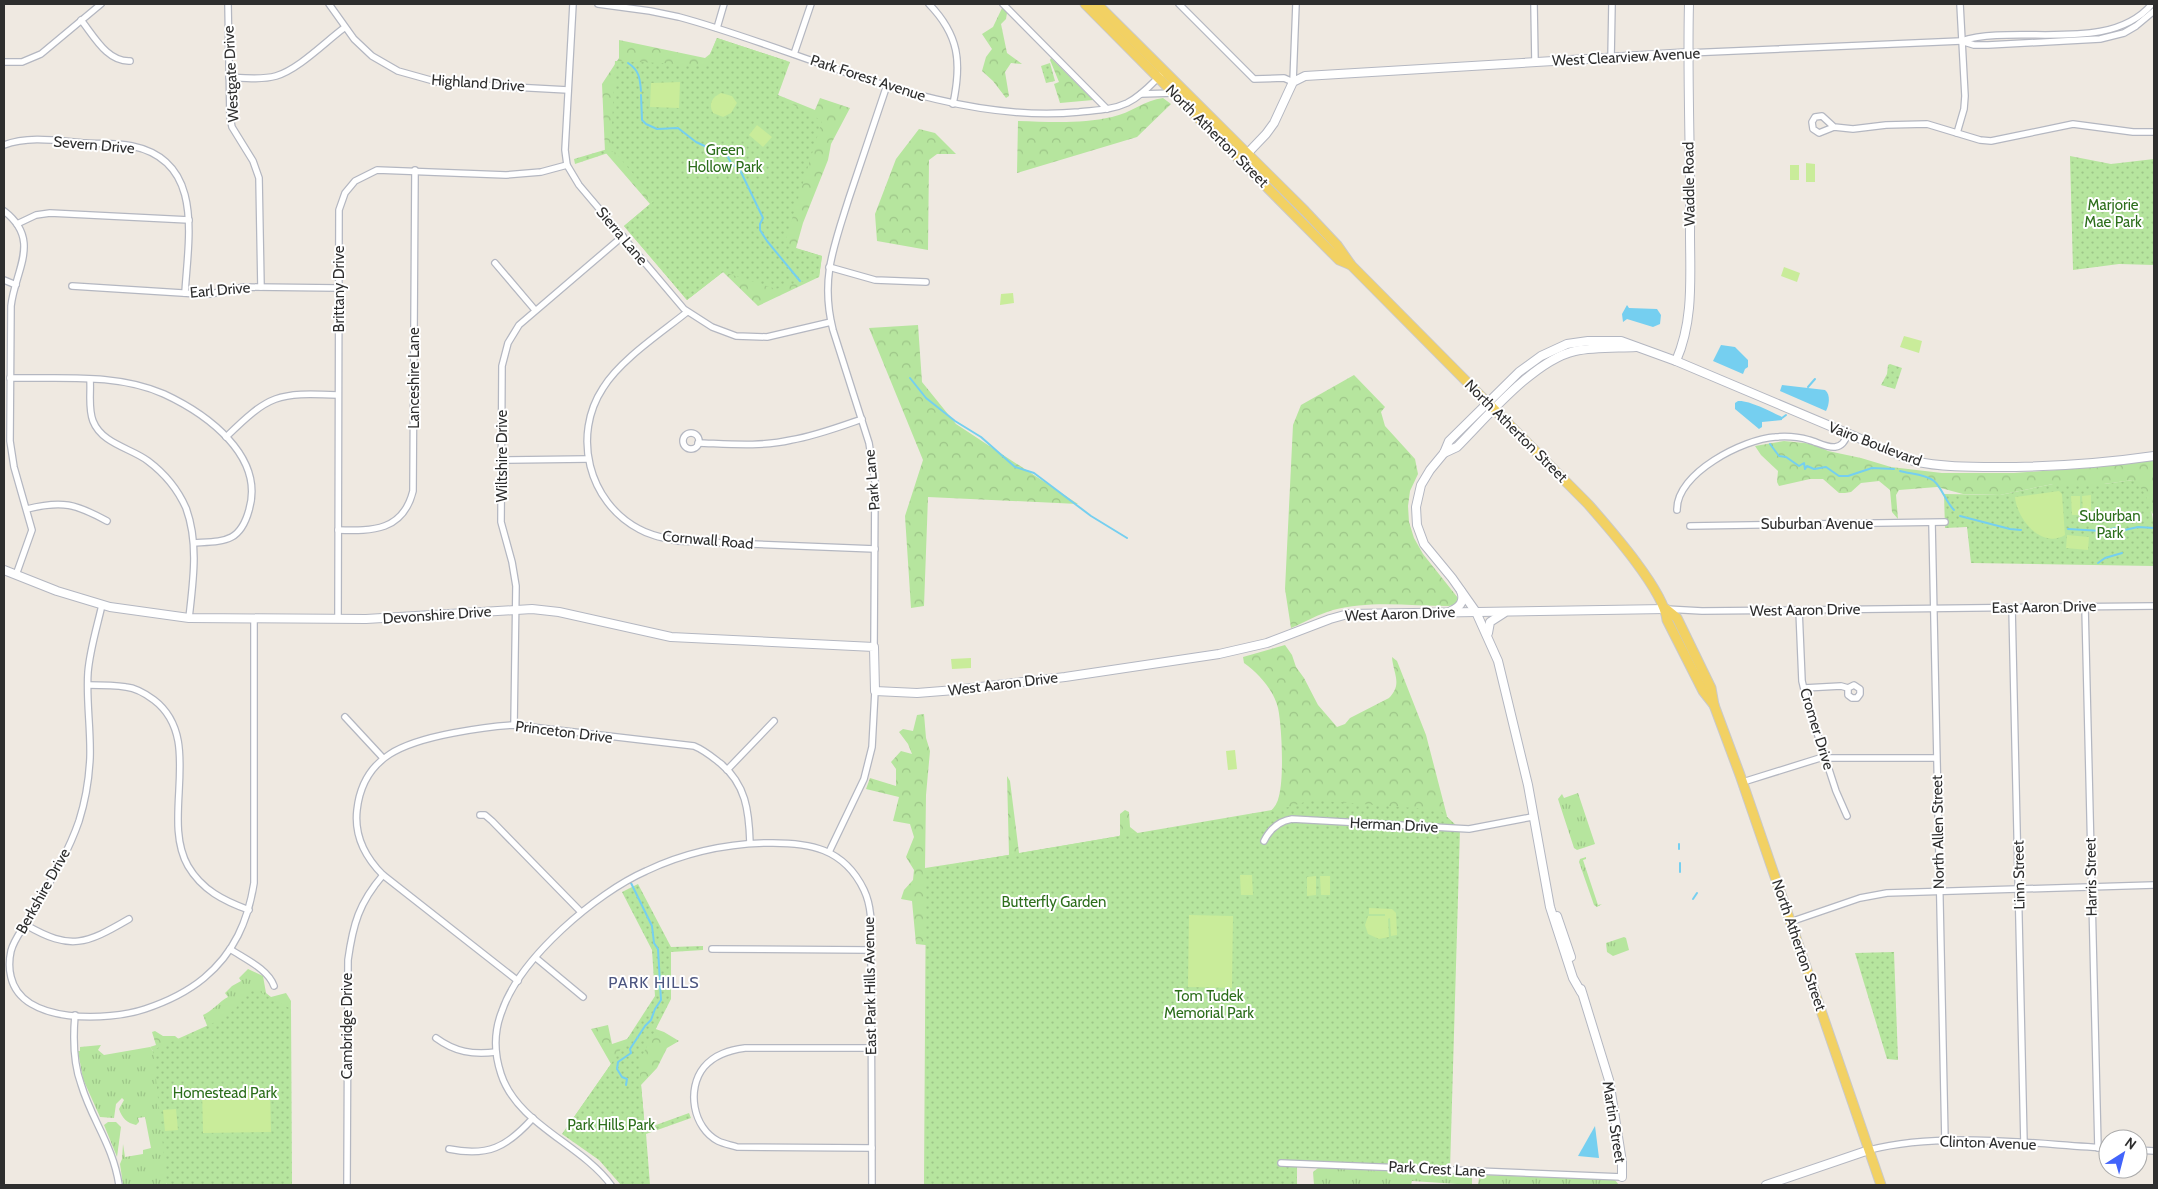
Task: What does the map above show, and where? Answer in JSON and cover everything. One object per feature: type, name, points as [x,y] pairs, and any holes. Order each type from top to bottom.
[{"type":"main road","name":"North Atherton Street","points":[[1090,5],[1161,74],[1248,153],[1326,232],[1351,265],[1559,473],[1606,524],[1656,590],[1666,609],[1677,618],[1693,647],[1711,688],[1714,705],[1743,782],[1881,1185]]},
{"type":"main road","name":"North Atherton Street","points":[[1161,74],[1174,94],[1339,260],[1351,265]]},
{"type":"street","points":[[4,62],[22,62],[41,54],[101,4]]},
{"type":"street","name":"Westgate Drive","points":[[228,4],[230,117],[232,127],[253,161],[261,187],[261,287]]},
{"type":"street","name":"Highland Drive","points":[[329,4],[344,28],[364,49],[385,64],[419,78],[441,83],[568,90]]},
{"type":"street","name":"Sierra Lane","points":[[572,4],[565,150],[567,165],[579,185],[687,312],[712,327],[736,336],[748,337],[782,335],[831,322]]},
{"type":"street","name":"Park Forest Avenue","points":[[598,4],[650,11],[717,28],[887,85],[953,104],[1001,111],[1037,113],[1107,109],[1129,102],[1141,94],[1161,74]]},
{"type":"street","points":[[717,28],[724,4]]},
{"type":"street","points":[[794,54],[811,4]]},
{"type":"street","points":[[929,4],[948,28],[957,54],[958,83],[953,104]]},
{"type":"street","points":[[1003,4],[1107,109]]},
{"type":"street","points":[[1179,4],[1254,79],[1284,78],[1293,82]]},
{"type":"street","points":[[1241,160],[1274,123],[1293,82],[1296,4]]},
{"type":"street","points":[[1534,4],[1535,62]]},
{"type":"street","points":[[1611,58],[1612,4]]},
{"type":"street","name":"Waddle Road","points":[[1676,362],[1686,332],[1690,310],[1687,53],[1689,4]]},
{"type":"street","points":[[1957,133],[1964,103],[1960,4]]},
{"type":"street","points":[[1961,41],[1977,38],[2102,31],[2127,23],[2152,4]]},
{"type":"street","points":[[2144,11],[2154,21]]},
{"type":"street","points":[[1961,41],[1974,45],[1988,45],[2100,39],[2124,33],[2154,11]]},
{"type":"street","points":[[81,20],[112,57],[120,61],[130,61]]},
{"type":"street","points":[[229,77],[260,78],[280,75],[344,28]]},
{"type":"street","name":"West Clearview Avenue","points":[[1293,82],[1305,76],[1687,53],[1961,41]]},
{"type":"street","name":"Park Lane","points":[[828,852],[864,779],[872,748],[875,691],[875,482],[873,460],[831,322],[827,300],[829,267],[835,240],[887,85]]},
{"type":"street","name":"Park Forest Avenue","points":[[1141,94],[1174,94]]},
{"type":"street","points":[[1834,127],[1854,129],[1886,125],[1927,124],[1980,140],[1999,141],[2073,124],[2133,132],[2154,132]]},
{"type":"street","name":"Severn Drive","points":[[4,146],[13,142],[29,140],[124,145],[142,149],[164,162],[178,178],[186,194],[189,220],[185,293]]},
{"type":"street","name":"Brittany Drive","points":[[338,619],[339,210],[345,193],[355,181],[368,173],[386,169],[506,175],[541,172],[567,165]]},
{"type":"street","name":"Lanceshire Lane","points":[[338,530],[368,531],[387,526],[399,518],[406,509],[413,491],[415,170]]},
{"type":"street","points":[[4,211],[17,224],[24,248],[22,266],[11,306],[12,455],[32,530],[16,575]]},
{"type":"street","points":[[17,224],[36,216],[50,213],[189,220]]},
{"type":"street","name":"Wiltshire Drive","points":[[514,724],[515,574],[502,522],[502,366],[504,354],[513,334],[535,310],[623,236]]},
{"type":"street","points":[[495,263],[535,310]]},
{"type":"street","points":[[829,267],[875,280],[926,282]]},
{"type":"street","points":[[4,280],[16,285]]},
{"type":"street","name":"Earl Drive","points":[[72,286],[210,294],[236,288],[338,288]]},
{"type":"street","name":"Cornwall Road","points":[[687,312],[621,367],[602,388],[588,424],[586,439],[588,459],[599,490],[614,510],[638,528],[661,538],[678,541],[875,550]]},
{"type":"street","name":"Vairo Boulevard","points":[[1488,402],[1529,364],[1561,346],[1581,342],[1625,341],[1912,461],[1949,466],[2076,466],[2154,456]]},
{"type":"street","name":"Vairo Boulevard","points":[[1495,409],[1535,371],[1568,354],[1582,350],[1641,347]]},
{"type":"street","points":[[10,378],[126,383],[163,394],[192,409],[226,437],[244,459],[251,480],[251,504],[246,522],[241,530],[228,540],[194,543]]},
{"type":"street","points":[[90,380],[90,410],[96,426],[110,440],[147,460],[172,484],[186,510],[194,543],[189,618]]},
{"type":"street","points":[[226,437],[255,409],[275,398],[296,394],[338,395]]},
{"type":"street","name":"Martin Street","points":[[1488,402],[1449,441],[1444,452],[1423,480],[1416,501],[1416,520],[1424,544],[1476,612],[1501,669],[1512,716],[1513,741],[1526,802],[1532,817],[1548,895],[1571,955],[1603,1067],[1616,1156],[1623,1181]]},
{"type":"street","name":"Martin Street","points":[[1444,452],[1457,447],[1495,409]]},
{"type":"street","points":[[698,443],[749,444],[782,442],[862,419]]},
{"type":"street","points":[[1677,510],[1681,494],[1699,472],[1719,456],[1742,444],[1762,439],[1790,437],[1835,447],[1842,444],[1848,434]]},
{"type":"street","points":[[501,460],[588,459]]},
{"type":"street","points":[[27,509],[45,504],[63,503],[77,506],[107,520]]},
{"type":"street","name":"Suburban Avenue","points":[[1690,526],[1945,522]]},
{"type":"street","name":"North Allen Street","points":[[1932,523],[1945,1141]]},
{"type":"street","name":"Devonshire Drive","points":[[4,570],[102,605],[138,612],[189,618],[254,620],[366,619],[532,609],[559,612],[671,637],[874,647]]},
{"type":"street","points":[[1450,612],[1460,604],[1463,598],[1460,589]]},
{"type":"street","name":"Berkshire Drive","points":[[102,605],[90,658],[88,685],[90,759],[79,821],[62,860],[11,951],[9,968],[12,982],[24,1000],[31,1005],[55,1013],[96,1016],[131,1012],[176,997],[204,978],[230,949],[239,935],[249,910],[254,883],[254,620]]},
{"type":"street","name":"East Aaron Drive","points":[[1933,608],[2154,606]]},
{"type":"street","name":"Linn Street","points":[[2012,607],[2024,1144]]},
{"type":"street","name":"Harris Street","points":[[2085,607],[2098,1148]]},
{"type":"street","name":"West Aaron Drive","points":[[875,691],[917,693],[955,690],[1065,677],[1219,654],[1268,643],[1348,614],[1666,609],[1933,608]]},
{"type":"street","name":"Cromer Drive","points":[[1799,610],[1804,688],[1847,816]]},
{"type":"street","points":[[1489,638],[1488,628],[1490,622],[1499,614],[1508,611]]},
{"type":"street","points":[[88,685],[127,687],[136,690],[152,698],[167,712],[174,724],[178,740],[179,834],[187,865],[206,889],[221,899],[249,910]]},
{"type":"street","points":[[1804,688],[1841,686],[1848,688]]},
{"type":"street","points":[[345,717],[383,758]]},
{"type":"street","points":[[727,770],[774,721]]},
{"type":"street","name":"Princeton Drive","points":[[518,981],[383,875],[369,859],[361,844],[357,815],[365,783],[373,768],[383,758],[413,742],[486,727],[514,724],[694,746],[708,753],[727,770],[744,794],[749,816],[750,843]]},
{"type":"street","points":[[1743,782],[1804,762],[1826,758],[1936,758]]},
{"type":"street","points":[[480,815],[485,815],[492,821],[581,912]]},
{"type":"street","name":"Herman Drive","points":[[1264,840],[1275,826],[1292,819],[1469,829],[1532,817]]},
{"type":"street","name":"East Park Hills Avenue","points":[[611,1185],[592,1164],[533,1118],[519,1104],[505,1084],[496,1052],[496,1032],[502,1010],[518,981],[536,958],[581,912],[632,877],[691,853],[726,845],[750,843],[806,844],[828,852],[850,868],[864,891],[871,917],[872,950],[872,1185]]},
{"type":"street","name":"Cambridge Drive","points":[[347,1185],[348,960],[353,928],[358,914],[369,892],[383,875]]},
{"type":"street","points":[[1790,922],[1876,894],[2154,885]]},
{"type":"street","points":[[26,925],[53,939],[82,942],[100,936],[129,919]]},
{"type":"street","points":[[230,949],[264,972],[272,979],[274,986]]},
{"type":"street","points":[[712,949],[872,950]]},
{"type":"street","points":[[536,958],[583,997]]},
{"type":"street","points":[[75,1015],[74,1055],[77,1070],[84,1094],[107,1141],[117,1170],[119,1185]]},
{"type":"street","points":[[436,1038],[446,1046],[469,1054],[496,1052]]},
{"type":"street","points":[[871,1048],[745,1048],[728,1051],[704,1067],[697,1081],[694,1105],[699,1121],[711,1136],[719,1142],[737,1147],[872,1148]]},
{"type":"street","points":[[449,1149],[474,1152],[497,1148],[513,1139],[533,1118]]},
{"type":"street","name":"Clinton Avenue","points":[[1869,1150],[1907,1142],[1945,1141],[2098,1148]]},
{"type":"street","points":[[1766,1185],[1869,1150]]},
{"type":"street","name":"Park Crest Lane","points":[[1281,1163],[1623,1181]]},
{"type":"green space","points":[[1003,6],[1007,13],[1006,19],[1001,24],[1007,53],[1022,64],[1011,63],[1005,72],[1009,96],[1006,98],[993,81],[982,71],[986,57],[992,49],[982,34],[993,27]]},
{"type":"green space","name":"Green Hollow Park","points":[[717,38],[790,62],[778,95],[815,110],[820,98],[850,108],[831,144],[828,160],[803,223],[796,248],[822,256],[819,277],[758,306],[723,272],[687,300],[624,226],[650,204],[605,152],[602,84],[619,58],[619,40],[705,58],[710,54]]},
{"type":"green space","name":"Green Hollow Park","points":[[717,38],[787,61],[776,95],[822,121],[784,245],[822,256],[819,277],[776,289],[723,272],[687,300],[624,226],[655,200],[614,151],[575,164],[574,159],[611,148],[615,61],[706,65]]},
{"type":"green space","points":[[1051,58],[1093,100],[1060,103],[1054,84],[1059,82],[1050,60]]},
{"type":"green space","points":[[1050,63],[1055,81],[1046,83],[1041,66]]},
{"type":"green space","points":[[680,82],[679,108],[650,107],[651,83]]},
{"type":"green space","points":[[721,93],[732,96],[737,103],[731,113],[723,117],[713,113],[711,107],[713,99]]},
{"type":"green space","points":[[1163,98],[1171,104],[1137,137],[1017,173],[1018,121],[1089,121],[1119,115],[1150,101]]},
{"type":"green space","points":[[757,125],[772,137],[763,147],[749,135]]},
{"type":"green space","points":[[919,129],[935,133],[956,154],[937,154],[929,160],[928,250],[877,241],[875,214],[896,159]]},
{"type":"green space","name":"Marjorie Mae Park","points":[[2070,156],[2111,164],[2154,159],[2154,265],[2119,264],[2073,270]]},
{"type":"green space","points":[[1806,163],[1815,164],[1815,182],[1806,182]]},
{"type":"green space","points":[[1790,165],[1799,165],[1799,180],[1790,180]]},
{"type":"green space","points":[[1784,267],[1800,273],[1797,282],[1781,276]]},
{"type":"green space","points":[[1013,293],[1014,303],[1000,305],[1001,294]]},
{"type":"green space","points":[[918,325],[922,382],[956,424],[1078,504],[928,497],[924,606],[911,608],[905,516],[923,460],[869,328]]},
{"type":"green space","points":[[1904,336],[1922,341],[1919,353],[1900,347]]},
{"type":"green space","points":[[1890,364],[1902,368],[1895,389],[1881,385]]},
{"type":"green space","points":[[1354,375],[1385,407],[1381,412],[1385,426],[1415,459],[1418,474],[1410,491],[1408,506],[1409,522],[1414,538],[1423,554],[1458,598],[1456,604],[1449,606],[1376,604],[1347,607],[1317,616],[1291,628],[1285,589],[1293,425],[1301,405]]},
{"type":"green space","points":[[1784,441],[1814,444],[1828,451],[1891,467],[1942,473],[2014,473],[2099,467],[2098,463],[2154,455],[2154,516],[2133,480],[2104,484],[2053,484],[2000,495],[1963,494],[1937,487],[1899,490],[1896,495],[1898,519],[1892,512],[1890,490],[1879,481],[1861,483],[1851,492],[1845,493],[1839,493],[1823,479],[1810,479],[1779,486],[1777,482],[1778,471],[1761,455],[1755,446]]},
{"type":"green space","name":"Suburban Park","points":[[2133,480],[2141,488],[2151,509],[2154,531],[2154,566],[1971,563],[1967,527],[1945,528],[1944,494],[2000,495],[2053,484],[2104,484]]},
{"type":"green space","points":[[2059,491],[2062,494],[2065,535],[2048,538],[2032,530],[2026,523],[2020,515],[2015,497]]},
{"type":"green space","points":[[2091,495],[2091,514],[2083,514],[2082,496]]},
{"type":"green space","points":[[2071,496],[2080,496],[2080,515],[2072,515]]},
{"type":"green space","points":[[2067,535],[2089,537],[2088,550],[2066,548]]},
{"type":"green space","name":"Butterfly Garden","points":[[1285,645],[1318,705],[1337,727],[1345,724],[1350,718],[1389,698],[1396,688],[1392,657],[1397,661],[1426,735],[1447,816],[944,947],[916,944],[912,901],[901,899],[904,890],[913,880],[914,870],[906,857],[914,837],[910,824],[893,821],[899,797],[866,789],[870,778],[896,786],[896,769],[891,762],[901,751],[912,754],[908,744],[899,732],[903,729],[913,731],[917,715],[924,714],[926,738],[930,751],[926,795],[925,868],[1009,855],[1007,776],[1010,781],[1019,853],[1119,836],[1120,814],[1125,810],[1129,812],[1130,827],[1140,835],[1263,817],[1275,806],[1281,788],[1282,752],[1278,708],[1269,688],[1244,663],[1243,657]]},
{"type":"green space","points":[[971,658],[971,668],[952,669],[951,659]]},
{"type":"green space","points":[[1235,750],[1237,769],[1228,770],[1226,751]]},
{"type":"green space","points":[[1578,793],[1595,844],[1577,850],[1574,848],[1558,799],[1562,794],[1564,798]]},
{"type":"green space","name":"Tom Tudek Memorial Park","points":[[1311,800],[1440,810],[1460,829],[1450,1170],[1297,1164],[1297,1185],[924,1185],[926,869],[1289,807]]},
{"type":"green space","points":[[1586,857],[1583,860],[1598,905],[1602,904],[1597,907],[1594,905],[1579,862],[1580,859]]},
{"type":"green space","points":[[1240,875],[1252,875],[1253,895],[1241,895]]},
{"type":"green space","points":[[1316,876],[1316,895],[1307,896],[1307,877]]},
{"type":"green space","points":[[1320,876],[1330,876],[1330,895],[1321,895]]},
{"type":"green space","name":"Park Hills Park","points":[[638,884],[671,947],[703,946],[703,950],[671,952],[671,999],[639,1062],[645,1129],[689,1113],[691,1118],[646,1134],[650,1185],[621,1185],[599,1160],[562,1134],[611,1064],[655,996],[652,950],[622,892]]},
{"type":"green space","points":[[1369,908],[1392,909],[1396,913],[1397,935],[1391,936],[1390,918],[1388,919],[1389,937],[1379,939],[1368,934],[1365,925],[1368,916],[1385,916],[1385,914],[1369,914]]},
{"type":"green space","points":[[1189,915],[1233,916],[1232,988],[1188,987]]},
{"type":"green space","points":[[1626,938],[1629,950],[1613,956],[1607,952],[1606,943]]},
{"type":"green space","points":[[1894,952],[1898,1060],[1887,1059],[1855,953]]},
{"type":"green space","name":"Homestead Park","points":[[248,969],[263,976],[266,993],[271,997],[286,993],[291,1001],[288,1185],[171,1180],[165,1185],[123,1185],[120,1164],[123,1144],[125,1157],[143,1154],[143,1150],[151,1148],[145,1117],[138,1118],[139,1122],[136,1125],[125,1120],[119,1109],[124,1100],[122,1098],[116,1104],[114,1118],[100,1117],[83,1079],[78,1051],[80,1051],[80,1047],[101,1045],[98,1050],[104,1055],[150,1047],[153,1051],[208,1028],[203,1015],[228,997],[225,993],[241,981],[239,978]]},
{"type":"green space","name":"Homestead Park","points":[[251,987],[291,1009],[292,1185],[167,1185],[153,1050],[222,1019],[236,1008]]},
{"type":"green space","points":[[608,1025],[612,1044],[627,1039],[650,1027],[664,1032],[679,1041],[667,1048],[657,1068],[641,1085],[645,1129],[565,1130],[611,1064],[591,1029]]},
{"type":"green space","points":[[155,1031],[163,1036],[175,1036],[181,1041],[153,1051],[150,1047],[156,1045],[152,1032]]},
{"type":"green space","points":[[270,1088],[271,1132],[203,1133],[202,1090]]},
{"type":"green space","points":[[176,1109],[178,1130],[165,1131],[163,1110]]},
{"type":"green space","points":[[108,1122],[116,1122],[121,1127],[117,1157],[104,1125]]},
{"type":"green space","points":[[1318,1168],[1468,1174],[1472,1178],[1472,1185],[1412,1181],[1411,1185],[1314,1185],[1313,1172]]},
{"type":"green space","points":[[1484,1175],[1615,1180],[1619,1185],[1478,1185],[1479,1178]]},
{"type":"water","points":[[1627,305],[1629,308],[1657,309],[1661,315],[1660,324],[1653,327],[1627,319],[1623,322],[1622,314]]},
{"type":"water","points":[[1721,345],[1735,347],[1748,360],[1748,367],[1743,374],[1713,361]]},
{"type":"water","points":[[1782,385],[1825,390],[1829,397],[1826,411],[1780,391]]},
{"type":"water","points":[[1738,401],[1748,402],[1760,407],[1782,417],[1782,420],[1762,422],[1762,427],[1759,429],[1735,409],[1735,403]]},
{"type":"water","points":[[1595,1126],[1599,1158],[1578,1156]]},
{"type":"waterway","points":[[628,63],[635,68],[641,91]]},
{"type":"waterway","points":[[641,95],[642,120],[646,124],[657,129],[678,128],[696,142],[709,148]]},
{"type":"waterway","points":[[714,149],[725,151],[731,163],[740,170],[763,218],[760,230],[800,281]]},
{"type":"waterway","points":[[910,378],[926,398],[955,421],[981,437],[1015,467],[1034,473],[1091,516],[1127,538]]},
{"type":"waterway","points":[[1808,387],[1815,379]]},
{"type":"waterway","points":[[1782,418],[1786,415]]},
{"type":"waterway","points":[[1770,444],[1779,456],[1786,457],[1799,466],[1804,463],[1805,469],[1807,466],[1814,469],[1826,467],[1839,476],[1848,476],[1872,468],[1894,469]]},
{"type":"waterway","points":[[1900,471],[1934,481],[1954,510]]},
{"type":"waterway","points":[[1960,516],[2021,530]]},
{"type":"waterway","points":[[2068,529],[2102,531],[2116,528],[2120,531],[2138,527],[2154,528]]},
{"type":"waterway","points":[[2098,563],[2105,558],[2122,553]]},
{"type":"waterway","points":[[1679,844],[1679,849]]},
{"type":"waterway","points":[[1680,863],[1680,872]]},
{"type":"waterway","points":[[626,1085],[627,1079],[622,1077],[617,1069],[618,1062],[631,1053],[630,1049],[651,1020],[661,1000],[658,949],[654,943],[652,926],[631,883]]},
{"type":"waterway","points":[[1693,899],[1697,893]]},
{"type":"district","name":"PARK HILLS","points":[[654,982]]}]
